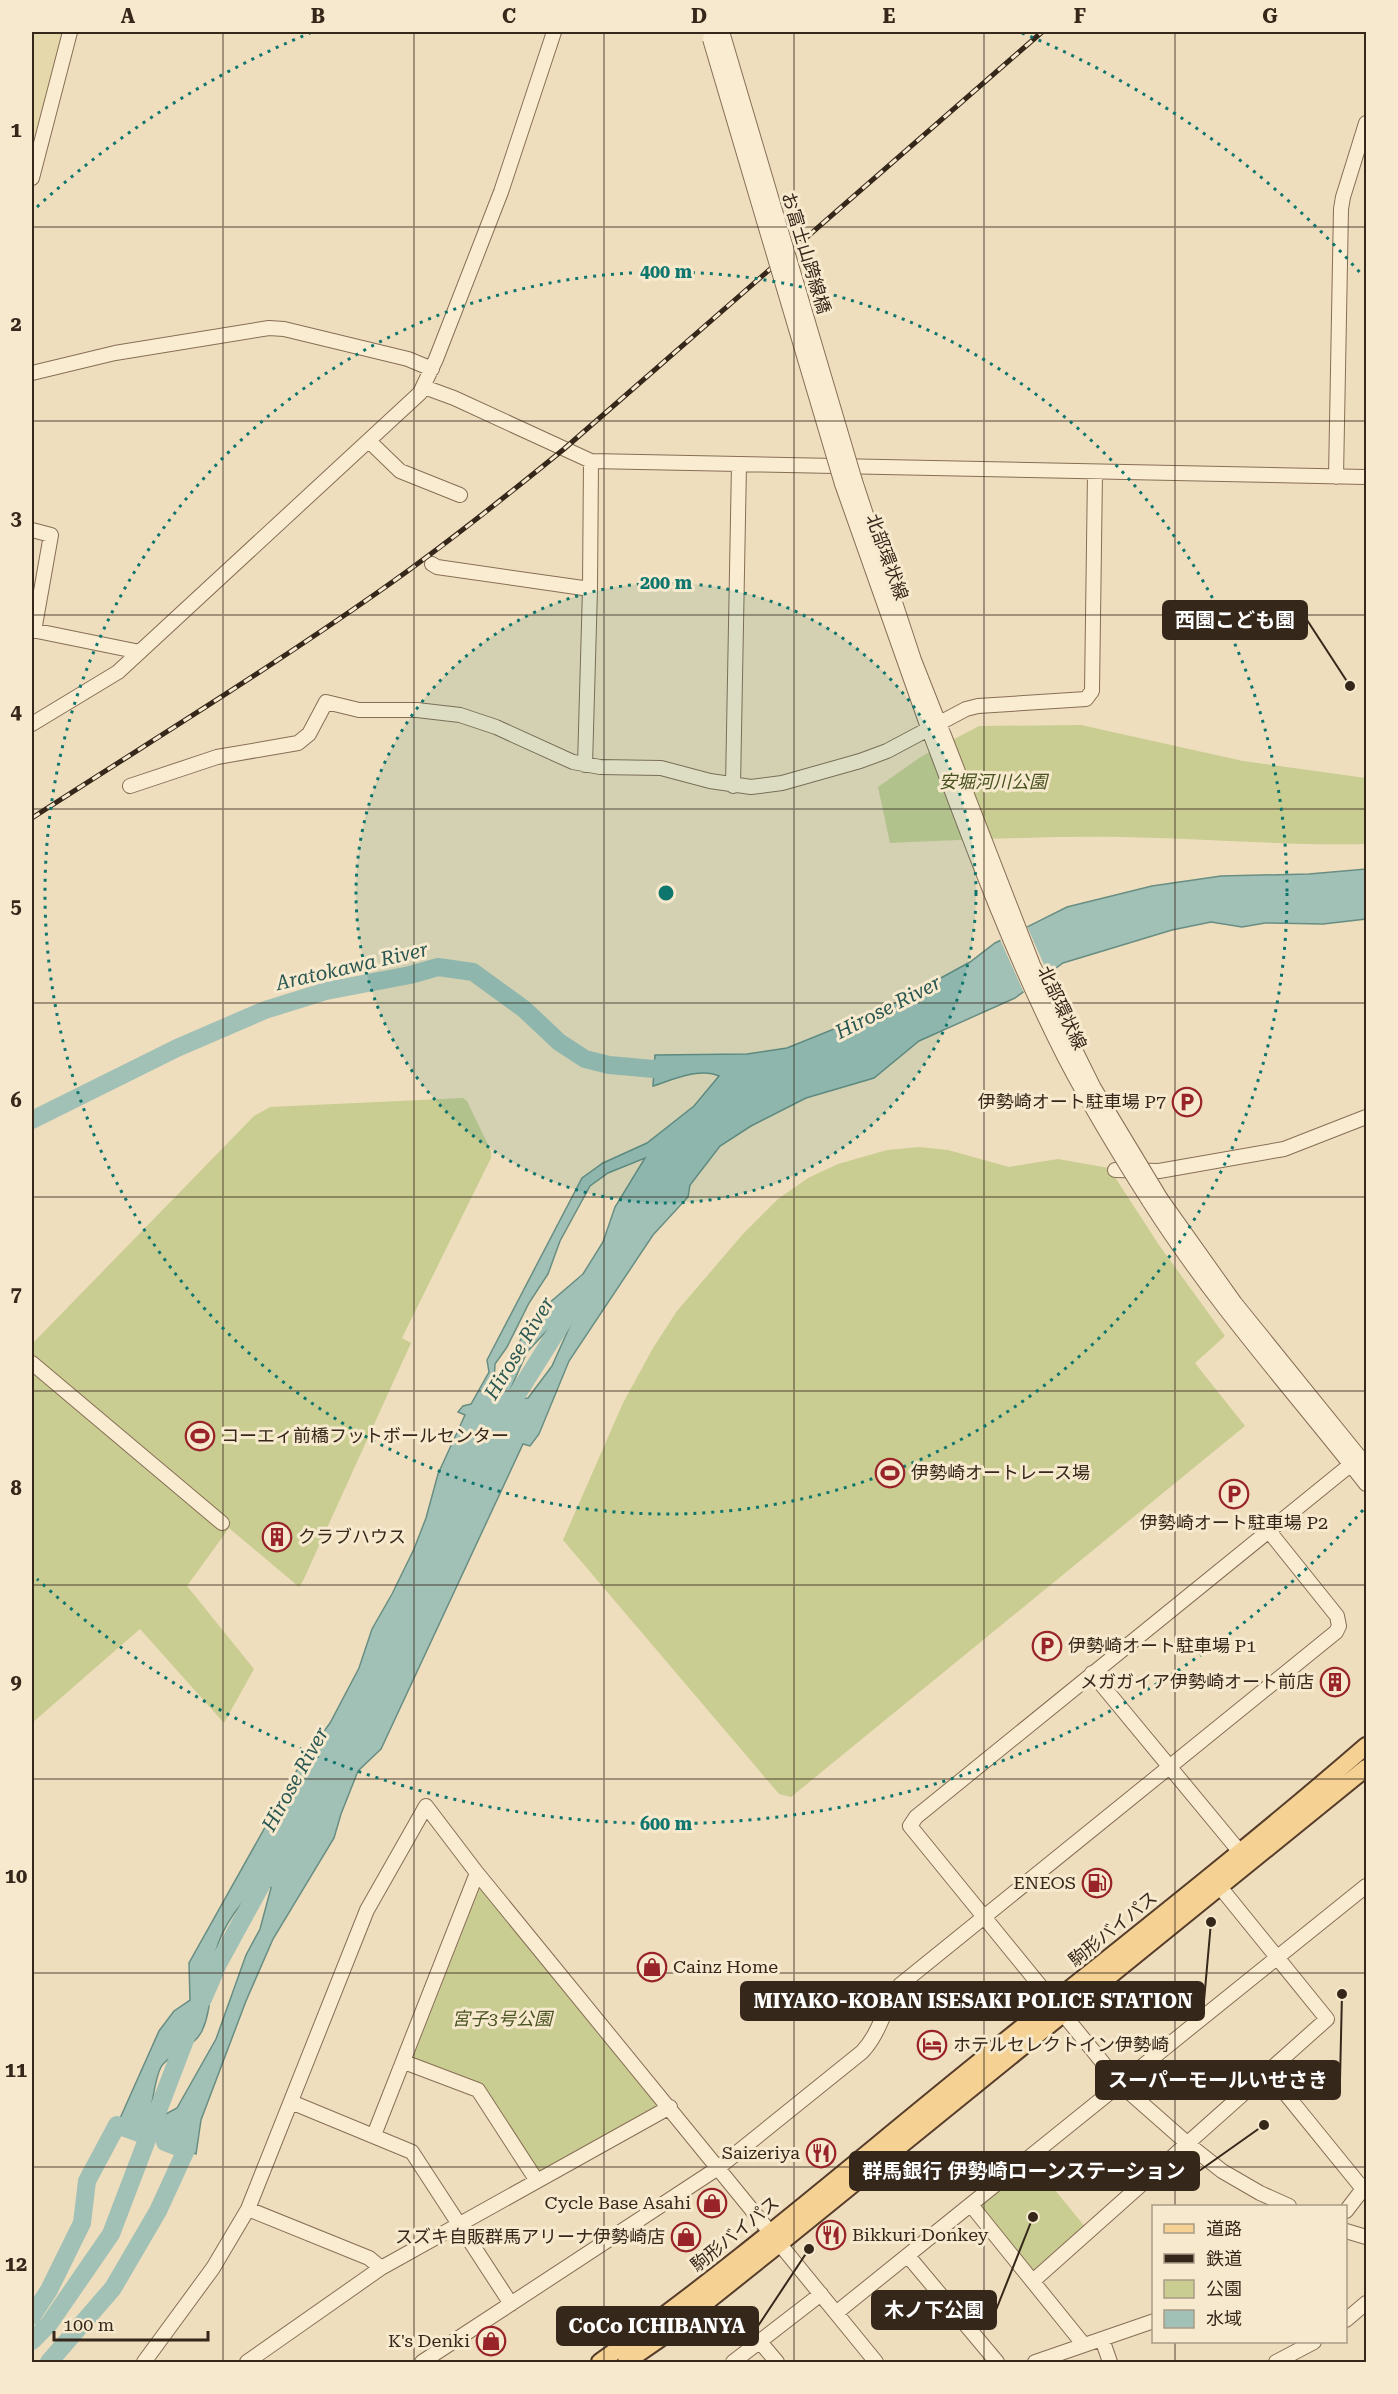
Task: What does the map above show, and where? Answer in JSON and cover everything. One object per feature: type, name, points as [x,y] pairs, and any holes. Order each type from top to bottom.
[{"type":"main road","name":"駒形バイパス","points":[[626,2362],[665,2335],[775,2238],[1058,2008],[1366,1746]]},
{"type":"main road","name":"駒形バイパス","points":[[1058,2008],[1220,1887],[1366,1768]]},
{"type":"main road","name":"駒形バイパス","points":[[600,2362],[775,2238]]},
{"type":"street","points":[[32,178],[70,32]]},
{"type":"street","points":[[32,723],[118,672],[415,399],[424,387],[432,369],[501,192],[554,32]]},
{"type":"street","name":"お富士山跨線橋","points":[[716,34],[849,482]]},
{"type":"street","points":[[1336,477],[1341,209],[1366,123]]},
{"type":"street","points":[[32,373],[115,353],[269,328],[284,329],[397,357],[432,369]]},
{"type":"street","points":[[424,387],[454,398],[591,460],[1366,477]]},
{"type":"street","points":[[369,441],[400,471],[460,495]]},
{"type":"street","points":[[585,765],[591,460]]},
{"type":"street","points":[[734,786],[739,464]]},
{"type":"street","points":[[130,786],[207,760],[298,742],[309,734],[326,702],[359,710],[417,710],[467,717],[496,727],[559,758],[585,765],[661,768],[734,786],[764,786],[826,772],[887,751],[935,730],[966,709],[978,706],[1086,699],[1090,695],[1095,472]]},
{"type":"street","name":"北部環状線","points":[[849,482],[935,730],[1037,974],[1094,1088],[1155,1200],[1359,1462],[1366,1484]]},
{"type":"street","points":[[32,531],[51,535],[33,630],[140,652]]},
{"type":"street","points":[[432,564],[437,567],[590,589]]},
{"type":"street","points":[[1115,1170],[1159,1172],[1284,1149],[1366,1117]]},
{"type":"street","points":[[32,1363],[222,1523]]},
{"type":"street","points":[[1287,2205],[1260,2193],[1222,2171],[1121,2085],[910,1826],[912,1821],[1268,1530],[1359,1462]]},
{"type":"street","points":[[422,2362],[718,2168],[862,2052],[876,2034],[890,2000],[900,1985],[1338,1629],[1337,1616],[1268,1530]]},
{"type":"street","points":[[1092,1673],[1240,1852]]},
{"type":"street","points":[[151,2360],[213,2268],[248,2209],[367,1911],[426,1806],[477,1873],[876,2362]]},
{"type":"street","points":[[374,2135],[477,1873]]},
{"type":"street","points":[[836,2313],[1366,1886]]},
{"type":"street","points":[[1033,2281],[1327,2019],[1220,1887]]},
{"type":"street","points":[[404,2062],[478,2090],[537,2181]]},
{"type":"street","points":[[1268,2072],[1365,2187],[1347,2210]]},
{"type":"street","points":[[291,2102],[412,2152],[511,2304]]},
{"type":"street","points":[[247,2362],[381,2268],[670,2107]]},
{"type":"street","points":[[970,2205],[1084,2345]]},
{"type":"street","points":[[248,2209],[369,2258],[381,2268]]},
{"type":"street","points":[[1347,2231],[1366,2237]]},
{"type":"street","points":[[908,2256],[997,2362]]},
{"type":"street","points":[[733,2362],[821,2294]]},
{"type":"street","points":[[1347,2319],[1366,2303]]},
{"type":"street","points":[[1035,2362],[1152,2322]]},
{"type":"street","points":[[1102,2339],[1110,2362]]},
{"type":"street","points":[[760,2342],[777,2362]]},
{"type":"street","points":[[1276,2362],[1312,2343]]},
{"type":"shaded area","points":[[32,32],[65,32],[32,161]]},
{"type":"green space","name":"安堀河川公園","points":[[1081,725],[1243,761],[1366,778],[1366,844],[1092,837],[890,843],[878,787],[922,756],[979,726]]},
{"type":"green space","name":"コーエィ前橋フットボールセンター","points":[[463,1098],[467,1101],[491,1151],[491,1158],[402,1338],[411,1343],[303,1581],[299,1587],[229,1528],[187,1586],[254,1669],[224,1723],[140,1629],[32,1723],[32,1344],[254,1116],[270,1107]]},
{"type":"green space","name":"伊勢崎オートレース場","points":[[919,1147],[948,1150],[1009,1167],[1058,1159],[1109,1168],[1159,1245],[1225,1336],[1195,1363],[1245,1426],[791,1797],[779,1794],[563,1540],[623,1403],[653,1348],[677,1311],[743,1234],[778,1199],[808,1178],[838,1164],[887,1150]]},
{"type":"green space","name":"宮子3号公園","points":[[485,1887],[657,2104],[656,2109],[541,2172],[537,2170],[479,2084],[416,2060],[414,2054],[479,1890]]},
{"type":"green space","points":[[1032,2162],[1086,2228],[1036,2272],[1032,2272],[979,2207],[979,2204]]},
{"type":"water","points":[[1366,869],[1366,919],[1323,924],[1265,923],[1242,927],[1211,922],[1172,930],[1063,963],[1015,998],[919,1041],[874,1078],[806,1098],[751,1126],[720,1146],[690,1185],[688,1197],[653,1235],[569,1361],[539,1434],[530,1446],[523,1444],[381,1749],[358,1771],[334,1838],[273,1939],[246,2001],[201,2120],[196,2154],[117,2125],[159,2031],[174,2011],[190,2000],[189,1963],[301,1763],[330,1723],[359,1668],[372,1629],[414,1549],[426,1518],[438,1474],[465,1415],[458,1412],[463,1406],[471,1404],[489,1372],[487,1360],[582,1178],[603,1163],[647,1143],[694,1106],[719,1076],[695,1074],[653,1086],[655,1055],[747,1054],[787,1048],[886,1008],[970,962],[995,943],[1067,907],[1152,886],[1221,876],[1309,874]],"holes":[[[645,1158],[615,1207],[603,1242],[583,1274],[541,1310],[526,1330],[499,1379],[494,1381],[495,1364],[548,1274],[560,1241],[590,1186],[608,1173]],[[581,1301],[552,1366],[528,1398],[514,1400],[507,1397],[527,1352],[573,1303]],[[265,1879],[271,1888],[260,1929],[246,1955],[216,2039],[177,2108],[164,2115],[152,2103],[159,2071],[165,2062],[193,2042],[202,2031],[208,2013],[212,1968],[221,1936],[240,1905]]]},
{"type":"pier","points":[[1026,924],[1049,976],[1025,995],[999,937]]},
{"type":"waterway","name":"Aratokawa River","points":[[32,1120],[177,1048],[265,1010],[326,991],[410,975],[438,967],[473,972],[524,1009],[559,1042],[585,1059],[609,1065],[654,1069],[679,1065]]},
{"type":"waterway","name":"Hirose River","points":[[501,1420],[587,1283]]},
{"type":"waterway","name":"Hirose River","points":[[203,1999],[218,1964],[276,1858]]},
{"type":"waterway","name":"Hirose River","points":[[32,2341],[49,2324],[111,2234],[188,2032]]},
{"type":"waterway","points":[[32,2316],[49,2290],[82,2223],[87,2181],[117,2125],[139,2133]]},
{"type":"waterway","points":[[49,2362],[113,2288],[158,2211],[186,2150],[165,2142]]},
{"type":"railway","points":[[32,818],[295,649],[474,521],[564,449],[1042,32]]},
{"type":"place","name":"西園こども園","points":[[1350,686]]},
{"type":"place","name":"伊勢崎オート駐車場 P7","points":[[1187,1102]]},
{"type":"place","name":"コーエィ前橋フットボールセンター","points":[[200,1436]]},
{"type":"place","name":"伊勢崎オートレース場","points":[[890,1473]]},
{"type":"place","name":"伊勢崎オート駐車場 P2","points":[[1234,1494]]},
{"type":"place","name":"クラブハウス","points":[[277,1537]]},
{"type":"place","name":"伊勢崎オート駐車場 P1","points":[[1047,1646]]},
{"type":"place","name":"メガガイア伊勢崎オート前店","points":[[1335,1682]]},
{"type":"place","name":"ENEOS","points":[[1097,1883]]},
{"type":"place","name":"MIYAKO-KOBAN ISESAKI POLICE STATION","points":[[1211,1922]]},
{"type":"place","name":"Cainz Home","points":[[652,1967]]},
{"type":"place","name":"スーパーモールいせさき","points":[[1342,1994]]},
{"type":"place","name":"ホテルセレクトイン伊勢崎","points":[[932,2045]]},
{"type":"place","name":"群馬銀行 伊勢崎ローンステーション","points":[[1264,2125]]},
{"type":"place","name":"Saizeriya","points":[[821,2153]]},
{"type":"place","name":"Cycle Base Asahi","points":[[712,2203]]},
{"type":"place","name":"木ノ下公園","points":[[1033,2217]]},
{"type":"place","name":"Bikkuri Donkey","points":[[831,2235]]},
{"type":"place","name":"スズキ自販群馬アリーナ伊勢崎店","points":[[686,2237]]},
{"type":"place","name":"CoCo ICHIBANYA","points":[[809,2249]]},
{"type":"place","name":"K's Denki","points":[[491,2341]]}]
